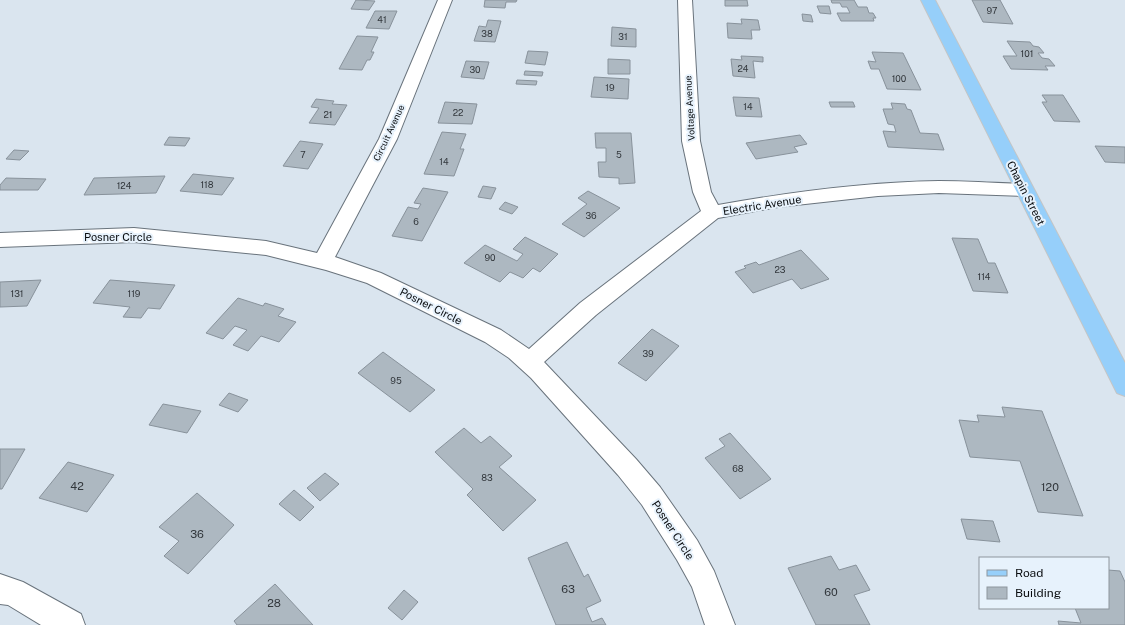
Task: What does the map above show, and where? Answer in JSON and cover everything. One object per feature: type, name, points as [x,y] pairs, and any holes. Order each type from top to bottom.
[{"type":"main road","name":"Chapin Street","points":[[928,0],[1125,386]]},
{"type":"street","name":"Circuit Avenue","points":[[323,262],[388,139],[445,0]]},
{"type":"street","name":"Voltage Avenue","points":[[685,0],[691,141],[702,192],[712,213]]},
{"type":"street","name":"Electric Avenue","points":[[529,362],[588,309],[712,213],[778,201],[878,190],[939,187],[1024,190]]},
{"type":"street","name":"Posner Circle","points":[[0,240],[134,235],[248,245],[280,250],[374,278],[492,336],[517,352],[539,371],[604,441],[651,496],[687,550],[704,581],[720,625]]},
{"type":"street","points":[[0,589],[13,592],[70,625]]},
{"type":"building","points":[[356,0],[375,1],[369,10],[351,9]]},
{"type":"building","points":[[485,0],[517,0],[516,2],[506,2],[505,8],[484,7]]},
{"type":"building","points":[[725,0],[747,0],[748,6],[725,6]]},
{"type":"building","points":[[831,0],[854,0],[858,7],[867,7],[869,13],[873,13],[876,18],[873,18],[874,21],[841,21],[837,13],[850,13],[847,7],[842,7],[840,3],[832,3]]},
{"type":"building","points":[[972,0],[1000,0],[1013,24],[983,22]]},
{"type":"building","points":[[817,6],[829,6],[831,14],[820,13]]},
{"type":"building","points":[[375,11],[397,11],[389,29],[366,28]]},
{"type":"building","points":[[802,14],[811,15],[813,22],[803,21]]},
{"type":"building","points":[[741,19],[758,20],[760,30],[751,30],[752,39],[728,38],[727,23],[742,24]]},
{"type":"building","points":[[488,20],[501,21],[495,42],[474,41],[479,26],[486,27]]},
{"type":"building","points":[[612,27],[636,29],[636,47],[611,46]]},
{"type":"building","points":[[357,36],[378,37],[371,52],[374,52],[370,60],[367,60],[362,70],[339,69]]},
{"type":"building","points":[[1007,41],[1030,42],[1033,46],[1039,47],[1044,53],[1038,53],[1042,58],[1049,59],[1055,66],[1045,66],[1048,70],[1011,69],[1003,56],[1017,56]]},
{"type":"building","points":[[528,51],[548,52],[545,65],[525,63]]},
{"type":"building","points":[[872,52],[903,53],[921,90],[887,89],[879,69],[871,69],[868,61],[876,62]]},
{"type":"building","points":[[741,56],[763,57],[763,62],[753,61],[755,78],[733,76],[731,59],[742,60]]},
{"type":"building","points":[[608,59],[630,60],[630,74],[608,74]]},
{"type":"building","points":[[466,61],[489,62],[484,79],[461,77]]},
{"type":"building","points":[[525,71],[543,72],[542,76],[524,75]]},
{"type":"building","points":[[594,77],[629,79],[628,99],[591,97]]},
{"type":"building","points":[[517,80],[537,81],[536,85],[516,84]]},
{"type":"building","points":[[1042,95],[1063,95],[1080,122],[1054,121],[1042,102],[1047,102]]},
{"type":"building","points":[[733,97],[759,98],[762,117],[736,116]]},
{"type":"building","points":[[316,99],[334,101],[332,104],[347,105],[335,125],[309,123],[319,108],[311,107]]},
{"type":"building","points":[[445,102],[477,104],[472,124],[438,123]]},
{"type":"building","points":[[829,102],[853,102],[855,107],[831,107]]},
{"type":"building","points":[[891,103],[905,104],[907,109],[911,110],[920,133],[938,134],[944,150],[888,147],[883,131],[896,132],[894,125],[888,124],[883,109],[893,109]]},
{"type":"building","points":[[442,132],[466,134],[460,149],[464,149],[454,176],[424,174]]},
{"type":"building","points":[[595,133],[631,133],[635,183],[619,184],[619,178],[599,177],[598,162],[606,162],[606,148],[596,148]]},
{"type":"building","points":[[800,135],[807,144],[794,147],[798,152],[756,159],[746,143]]},
{"type":"building","points":[[169,137],[190,138],[185,146],[164,145]]},
{"type":"building","points":[[300,141],[323,144],[308,169],[283,166]]},
{"type":"building","points":[[1095,146],[1125,147],[1125,163],[1105,162]]},
{"type":"building","points":[[14,150],[29,151],[20,160],[6,159]]},
{"type":"building","points":[[193,174],[234,178],[222,195],[180,191]]},
{"type":"building","points":[[165,176],[156,193],[84,195],[94,178]]},
{"type":"building","points":[[6,178],[46,179],[38,190],[0,190],[0,185]]},
{"type":"building","points":[[483,186],[496,188],[491,199],[478,197]]},
{"type":"building","points":[[423,188],[448,192],[422,241],[392,236],[408,207],[418,209],[421,204],[414,203]]},
{"type":"building","points":[[588,191],[620,208],[584,237],[562,224],[587,204],[578,198]]},
{"type":"building","points":[[505,202],[518,207],[512,214],[499,209]]},
{"type":"building","points":[[525,237],[558,254],[540,272],[533,268],[523,278],[510,272],[500,282],[464,263],[485,245],[517,261],[523,254],[513,249]]},
{"type":"building","points":[[952,238],[978,239],[988,263],[995,263],[1008,293],[973,291]]},
{"type":"building","points":[[801,250],[829,279],[801,289],[792,279],[753,293],[735,272],[746,268],[744,266],[756,262],[759,265]]},
{"type":"building","points":[[41,280],[27,306],[0,307],[0,282]]},
{"type":"building","points":[[110,280],[175,285],[160,309],[148,308],[141,318],[123,317],[130,307],[93,303]]},
{"type":"building","points":[[238,298],[263,306],[265,303],[284,309],[278,316],[296,322],[279,342],[261,336],[248,351],[233,345],[247,330],[235,326],[223,339],[206,333]]},
{"type":"building","points":[[652,329],[679,346],[646,381],[618,363]]},
{"type":"building","points":[[383,352],[435,390],[410,412],[358,373]]},
{"type":"building","points":[[229,393],[248,400],[238,412],[219,405]]},
{"type":"building","points":[[163,404],[201,411],[187,433],[149,425]]},
{"type":"building","points":[[1002,407],[1042,411],[1083,516],[1038,512],[1020,461],[970,457],[959,420],[979,422],[977,415],[1005,417]]},
{"type":"building","points":[[464,428],[481,443],[490,436],[512,456],[499,467],[536,500],[503,531],[467,495],[473,489],[435,452]]},
{"type":"building","points":[[730,433],[771,479],[740,499],[705,458],[725,446],[719,439]]},
{"type":"building","points":[[0,449],[25,449],[2,489],[0,489]]},
{"type":"building","points":[[68,462],[114,475],[87,512],[39,498]]},
{"type":"building","points":[[325,473],[339,484],[320,501],[307,488]]},
{"type":"building","points":[[294,490],[314,507],[300,521],[279,504]]},
{"type":"building","points":[[197,493],[234,525],[188,574],[164,556],[179,541],[159,527]]},
{"type":"building","points":[[961,519],[993,521],[1000,542],[967,539]]},
{"type":"building","points":[[567,542],[584,577],[588,574],[601,601],[586,608],[592,622],[602,618],[606,625],[556,625],[528,558]]},
{"type":"building","points":[[831,556],[839,570],[856,565],[870,590],[854,595],[870,625],[816,625],[788,568]]},
{"type":"building","points":[[1109,570],[1120,571],[1125,582],[1125,625],[1059,625],[1058,621],[1081,623],[1075,609],[1109,609]]},
{"type":"building","points":[[275,584],[313,625],[237,625],[234,621]]},
{"type":"building","points":[[404,590],[418,602],[402,620],[388,608]]}]
